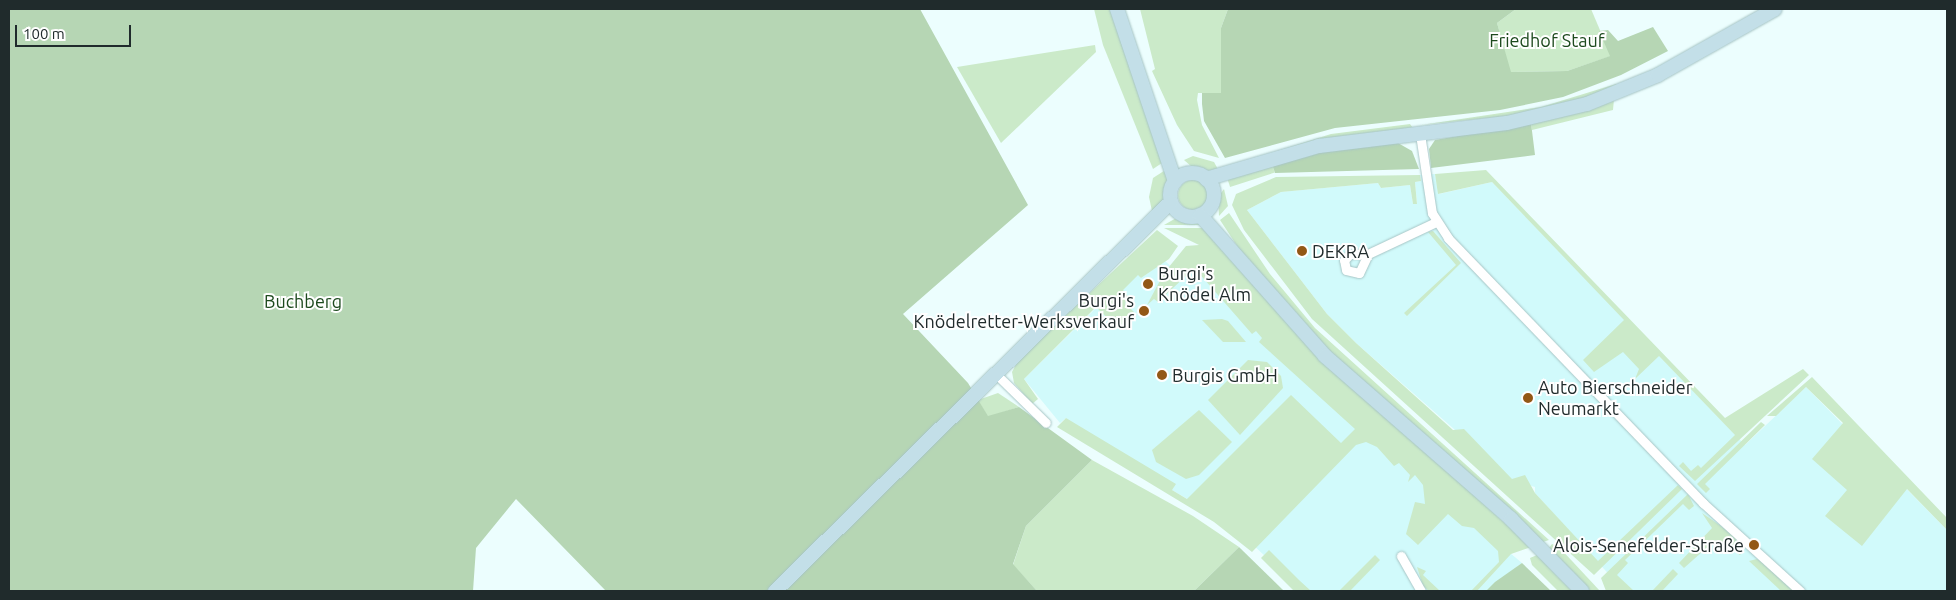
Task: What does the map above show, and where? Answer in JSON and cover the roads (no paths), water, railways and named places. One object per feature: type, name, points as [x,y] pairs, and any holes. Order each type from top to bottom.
[{"type":"street","points":[[1117,9],[1160,132],[1181,177],[1174,207]]},
{"type":"street","points":[[1181,177],[1206,179],[1241,172],[1319,146],[1515,122],[1600,99],[1682,62],[1775,9]]},
{"type":"street","points":[[1420,134],[1436,222],[1689,489],[1800,591]]},
{"type":"street","points":[[775,591],[995,373],[1139,234],[1174,207],[1208,205],[1241,172]]},
{"type":"street","points":[[1206,179],[1208,205],[1227,244],[1320,351],[1511,519],[1582,591]]},
{"type":"street","points":[[1368,254],[1436,222]]},
{"type":"street","points":[[995,373],[1046,423]]},
{"type":"street","points":[[1401,556],[1421,591]]},
{"type":"place","name":"DEKRA","points":[[1302,251]]},
{"type":"place","name":"Burgi's Knödel Alm","points":[[1148,284]]},
{"type":"place","name":"Burgi's Knödelretter-Werksverkauf","points":[[1144,311]]},
{"type":"place","name":"Burgis GmbH","points":[[1162,375]]},
{"type":"place","name":"Auto Bierschneider Neumarkt","points":[[1528,398]]},
{"type":"place","name":"Alois-Senefelder-Straße","points":[[1754,545]]},
{"type":"park label","name":"Friedhof Stauf","points":[[1547,40]]},
{"type":"park label","name":"Buchberg","points":[[303,301]]}]
